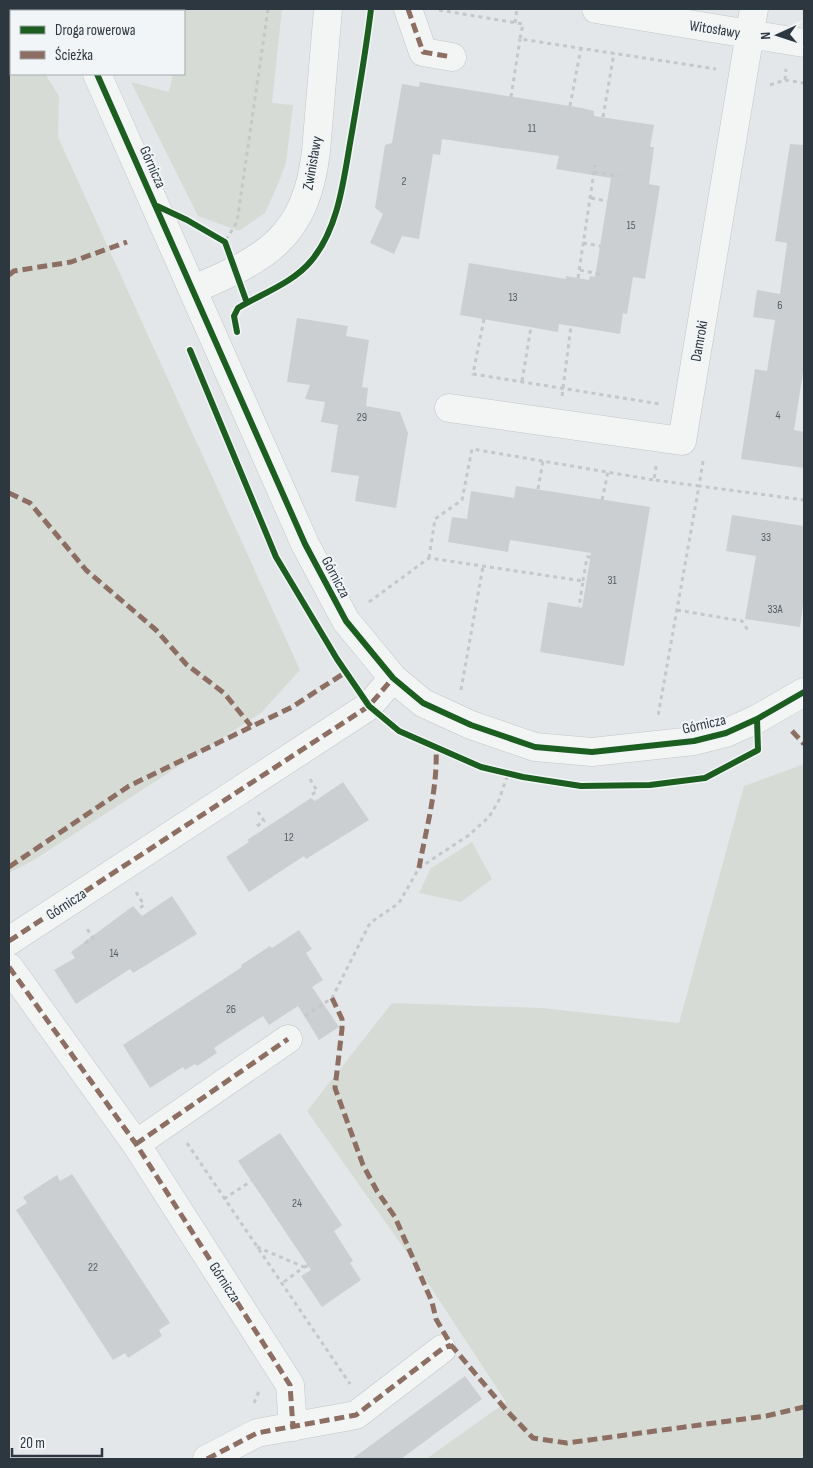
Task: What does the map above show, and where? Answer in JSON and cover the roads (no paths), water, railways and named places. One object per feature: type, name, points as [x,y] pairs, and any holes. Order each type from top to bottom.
[{"type":"street","name":"Zwinisławy","points":[[194,289],[236,271],[264,255],[289,229],[306,198],[315,159],[328,9]]},
{"type":"street","points":[[408,9],[423,52],[452,58]]},
{"type":"street","name":"Witosławy","points":[[596,9],[752,22],[797,42]]},
{"type":"street","name":"Damroki","points":[[450,408],[682,441],[752,22]]},
{"type":"street","name":"Górnicza","points":[[97,75],[194,289],[214,341],[305,544],[346,621],[393,678],[423,703],[471,725],[535,747],[592,752],[694,741],[726,733],[757,719],[804,692]]},
{"type":"street","name":"Górnicza","points":[[9,941],[370,706],[393,678]]},
{"type":"street","name":"Górnicza","points":[[9,967],[136,1144],[290,1385],[293,1427]]},
{"type":"street","points":[[136,1144],[288,1039]]},
{"type":"street","points":[[207,1459],[257,1433],[356,1415],[442,1349]]}]
